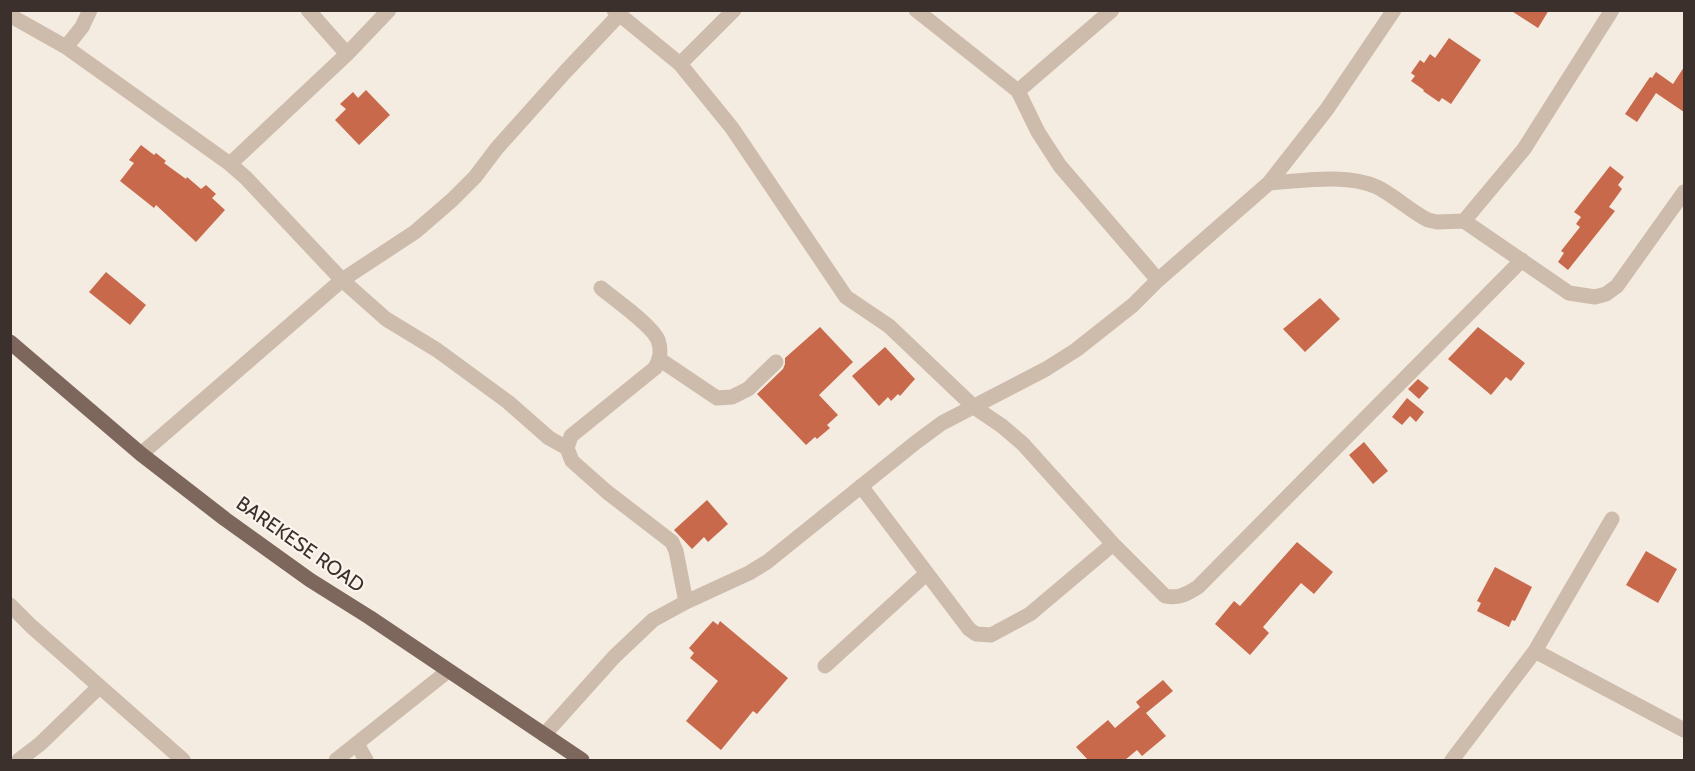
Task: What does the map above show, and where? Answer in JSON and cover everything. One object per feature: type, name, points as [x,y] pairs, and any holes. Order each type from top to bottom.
[{"type":"main road","name":"BAREKESE ROAD","points":[[10,342],[141,454],[197,498],[310,580],[582,760]]},
{"type":"street","points":[[15,10],[11,16],[66,47],[230,164],[265,197],[342,280],[386,319],[437,350],[508,402],[549,438],[567,448]]},
{"type":"street","points":[[66,47],[82,27],[90,10]]},
{"type":"street","points":[[308,10],[347,54]]},
{"type":"street","points":[[230,164],[347,54],[389,10]]},
{"type":"street","points":[[680,64],[734,10]]},
{"type":"street","points":[[916,10],[1018,91],[1038,132],[1060,166],[1158,280]]},
{"type":"street","points":[[1018,91],[1112,10]]},
{"type":"street","points":[[544,735],[632,638],[653,620],[767,562],[942,423],[1076,350],[1110,325],[1269,183],[1327,109],[1394,10]]},
{"type":"street","points":[[1464,221],[1524,149],[1612,10]]},
{"type":"street","points":[[141,454],[342,280],[415,232],[452,200],[475,177],[497,148],[617,13],[680,64],[732,128],[846,297],[889,326],[974,407],[1023,444],[1113,544],[1165,596],[1173,598],[1198,587],[1521,260]]},
{"type":"street","points":[[1269,183],[1347,179],[1366,182],[1428,220],[1464,221],[1569,293],[1595,297],[1606,294],[1617,286],[1684,192]]},
{"type":"street","points":[[600,288],[650,329],[658,339],[659,359],[655,368],[571,436],[567,448],[572,461],[672,542],[676,551],[686,602]]},
{"type":"street","points":[[659,359],[717,398],[732,397],[748,389],[776,362]]},
{"type":"street","points":[[861,486],[926,574],[969,629],[976,634],[991,635],[1030,614],[1113,544]]},
{"type":"street","points":[[1452,760],[1535,651],[1612,519]]},
{"type":"street","points":[[825,666],[926,574]]},
{"type":"street","points":[[10,605],[31,627],[183,760]]},
{"type":"street","points":[[1535,651],[1684,730]]},
{"type":"street","points":[[336,760],[448,671]]},
{"type":"street","points":[[19,760],[40,744],[99,687]]},
{"type":"street","points":[[357,744],[366,760]]},
{"type":"building","points":[[1510,10],[1549,10],[1538,28]]},
{"type":"building","points":[[1449,38],[1481,60],[1451,104],[1442,98],[1439,102],[1411,81],[1415,76],[1411,73],[1420,60],[1424,63],[1430,54],[1435,58]]},
{"type":"building","points":[[1684,67],[1684,112],[1656,93],[1637,122],[1625,114],[1650,77],[1652,78],[1656,72],[1673,84]]},
{"type":"building","points":[[366,90],[390,115],[359,145],[335,120],[346,109],[340,104],[353,92],[358,98]]},
{"type":"building","points":[[141,145],[154,155],[156,153],[166,161],[164,163],[201,189],[206,185],[216,194],[212,198],[225,210],[196,242],[156,205],[154,208],[120,181],[134,163],[129,160]]},
{"type":"building","points":[[1610,166],[1624,177],[1618,185],[1622,189],[1609,207],[1615,211],[1568,270],[1558,262],[1564,253],[1561,251],[1580,227],[1576,224],[1581,217],[1574,212]]},
{"type":"building","points":[[106,272],[146,305],[130,325],[89,292]]},
{"type":"building","points":[[1320,298],[1340,319],[1305,352],[1283,329]]},
{"type":"building","points":[[820,327],[853,362],[819,395],[838,415],[827,425],[830,428],[806,445],[757,394],[783,369],[785,358]]},
{"type":"building","points":[[1478,327],[1525,363],[1511,381],[1506,377],[1491,395],[1448,359]]},
{"type":"building","points":[[885,347],[915,379],[900,396],[898,394],[891,401],[888,397],[879,406],[852,376]]},
{"type":"building","points":[[1418,379],[1429,388],[1419,399],[1408,389]]},
{"type":"building","points":[[1407,398],[1424,412],[1416,422],[1410,416],[1402,425],[1392,417]]},
{"type":"building","points":[[1364,442],[1388,471],[1373,484],[1349,455]]},
{"type":"building","points":[[707,500],[728,524],[708,542],[704,537],[692,549],[674,530]]},
{"type":"building","points":[[1297,542],[1333,572],[1314,594],[1301,583],[1263,627],[1269,633],[1250,655],[1215,624],[1234,601],[1240,606]]},
{"type":"building","points":[[1646,551],[1677,569],[1658,603],[1626,585]]},
{"type":"building","points":[[1495,567],[1532,587],[1515,621],[1512,620],[1509,627],[1477,611],[1481,603],[1477,601]]},
{"type":"building","points":[[713,621],[718,625],[720,621],[788,678],[757,714],[753,711],[721,750],[686,721],[718,681],[690,658],[694,653],[689,648]]},
{"type":"building","points":[[1163,680],[1173,691],[1146,713],[1166,736],[1142,756],[1137,750],[1125,760],[1088,760],[1076,747],[1108,720],[1115,728],[1140,707],[1136,702]]}]
